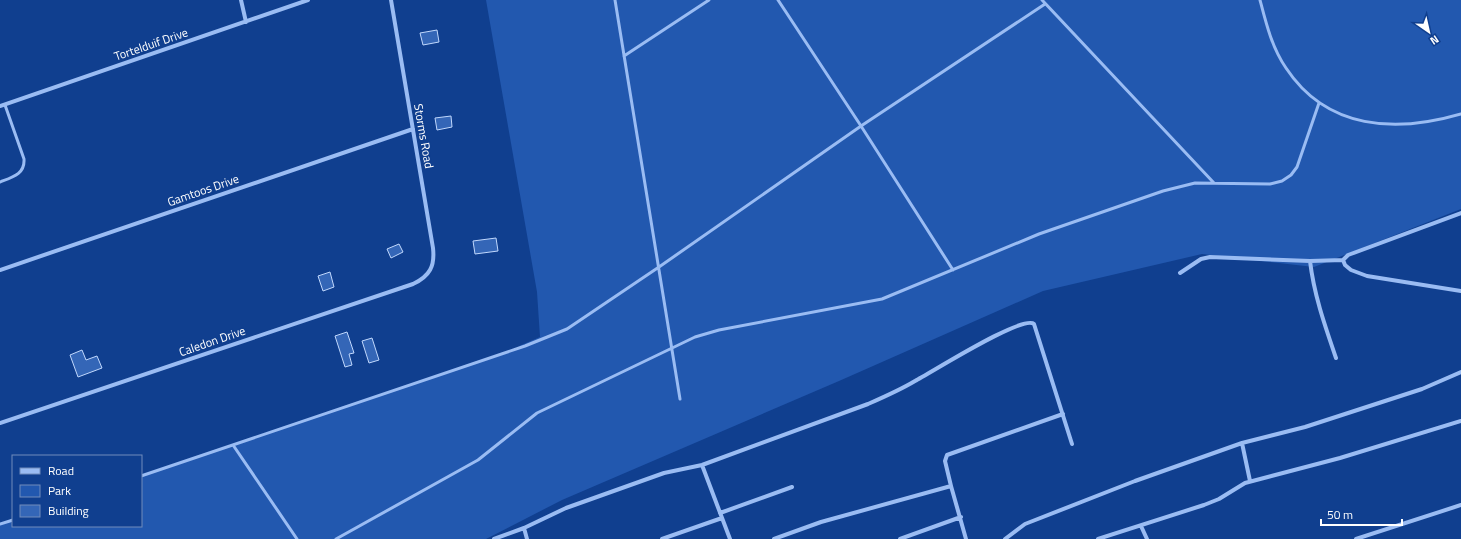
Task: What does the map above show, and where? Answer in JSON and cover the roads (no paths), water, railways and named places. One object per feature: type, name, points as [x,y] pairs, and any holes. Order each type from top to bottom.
[{"type":"street","points":[[241,0],[246,22]]},
{"type":"street","name":"Tortelduif Drive","points":[[2,106],[308,0]]},
{"type":"street","name":"Storms Road","points":[[391,0],[433,248],[432,268],[428,275]]},
{"type":"street","name":"Gamtoos Drive","points":[[0,270],[413,129]]},
{"type":"street","points":[[1180,273],[1201,259],[1210,257],[1310,261],[1343,260],[1348,255],[1461,213]]},
{"type":"street","points":[[1343,260],[1345,265],[1350,270],[1367,276],[1461,291]]},
{"type":"street","points":[[1310,261],[1312,278],[1322,316],[1336,358]]},
{"type":"street","name":"Caledon Drive","points":[[0,423],[413,284],[428,275]]},
{"type":"street","points":[[494,539],[524,528],[566,508],[664,473],[702,465],[874,402],[916,381],[979,344],[1006,330],[1028,322],[1034,324],[1072,444]]},
{"type":"street","points":[[1005,539],[1017,528],[1033,520],[1135,481],[1242,443],[1305,427],[1422,389],[1461,372]]},
{"type":"street","points":[[966,539],[945,461],[947,455],[1063,414]]},
{"type":"street","points":[[1098,539],[1212,502],[1239,485],[1250,481],[1340,458],[1461,421]]},
{"type":"street","points":[[1242,443],[1250,481]]},
{"type":"street","points":[[702,465],[730,539]]},
{"type":"street","points":[[774,539],[822,522],[951,486]]},
{"type":"street","points":[[720,513],[792,487]]},
{"type":"street","points":[[1356,539],[1461,505]]},
{"type":"street","points":[[900,539],[961,517]]},
{"type":"street","points":[[662,539],[722,518]]},
{"type":"street","points":[[1141,526],[1147,539]]},
{"type":"street","points":[[524,528],[527,539]]},
{"type":"lane","points":[[615,0],[680,399]]},
{"type":"lane","points":[[624,56],[709,0]]},
{"type":"lane","points":[[778,0],[953,270]]},
{"type":"lane","points":[[1042,0],[1214,183]]},
{"type":"lane","points":[[1260,0],[1271,38],[1286,68],[1297,83],[1319,103],[1344,116],[1379,124],[1400,125],[1423,123],[1461,114]]},
{"type":"lane","points":[[142,476],[547,338],[567,329],[659,268],[861,126],[1046,4]]},
{"type":"lane","points":[[336,539],[478,460],[537,413],[695,337],[719,330],[882,299],[1032,236],[1164,191],[1195,184],[1270,184],[1282,181],[1297,167],[1319,103]]},
{"type":"lane","points":[[0,182],[14,177],[22,171],[24,165],[24,159],[2,106]]},
{"type":"lane","points":[[233,445],[297,539]]},
{"type":"lane","points":[[0,524],[12,520]]}]
